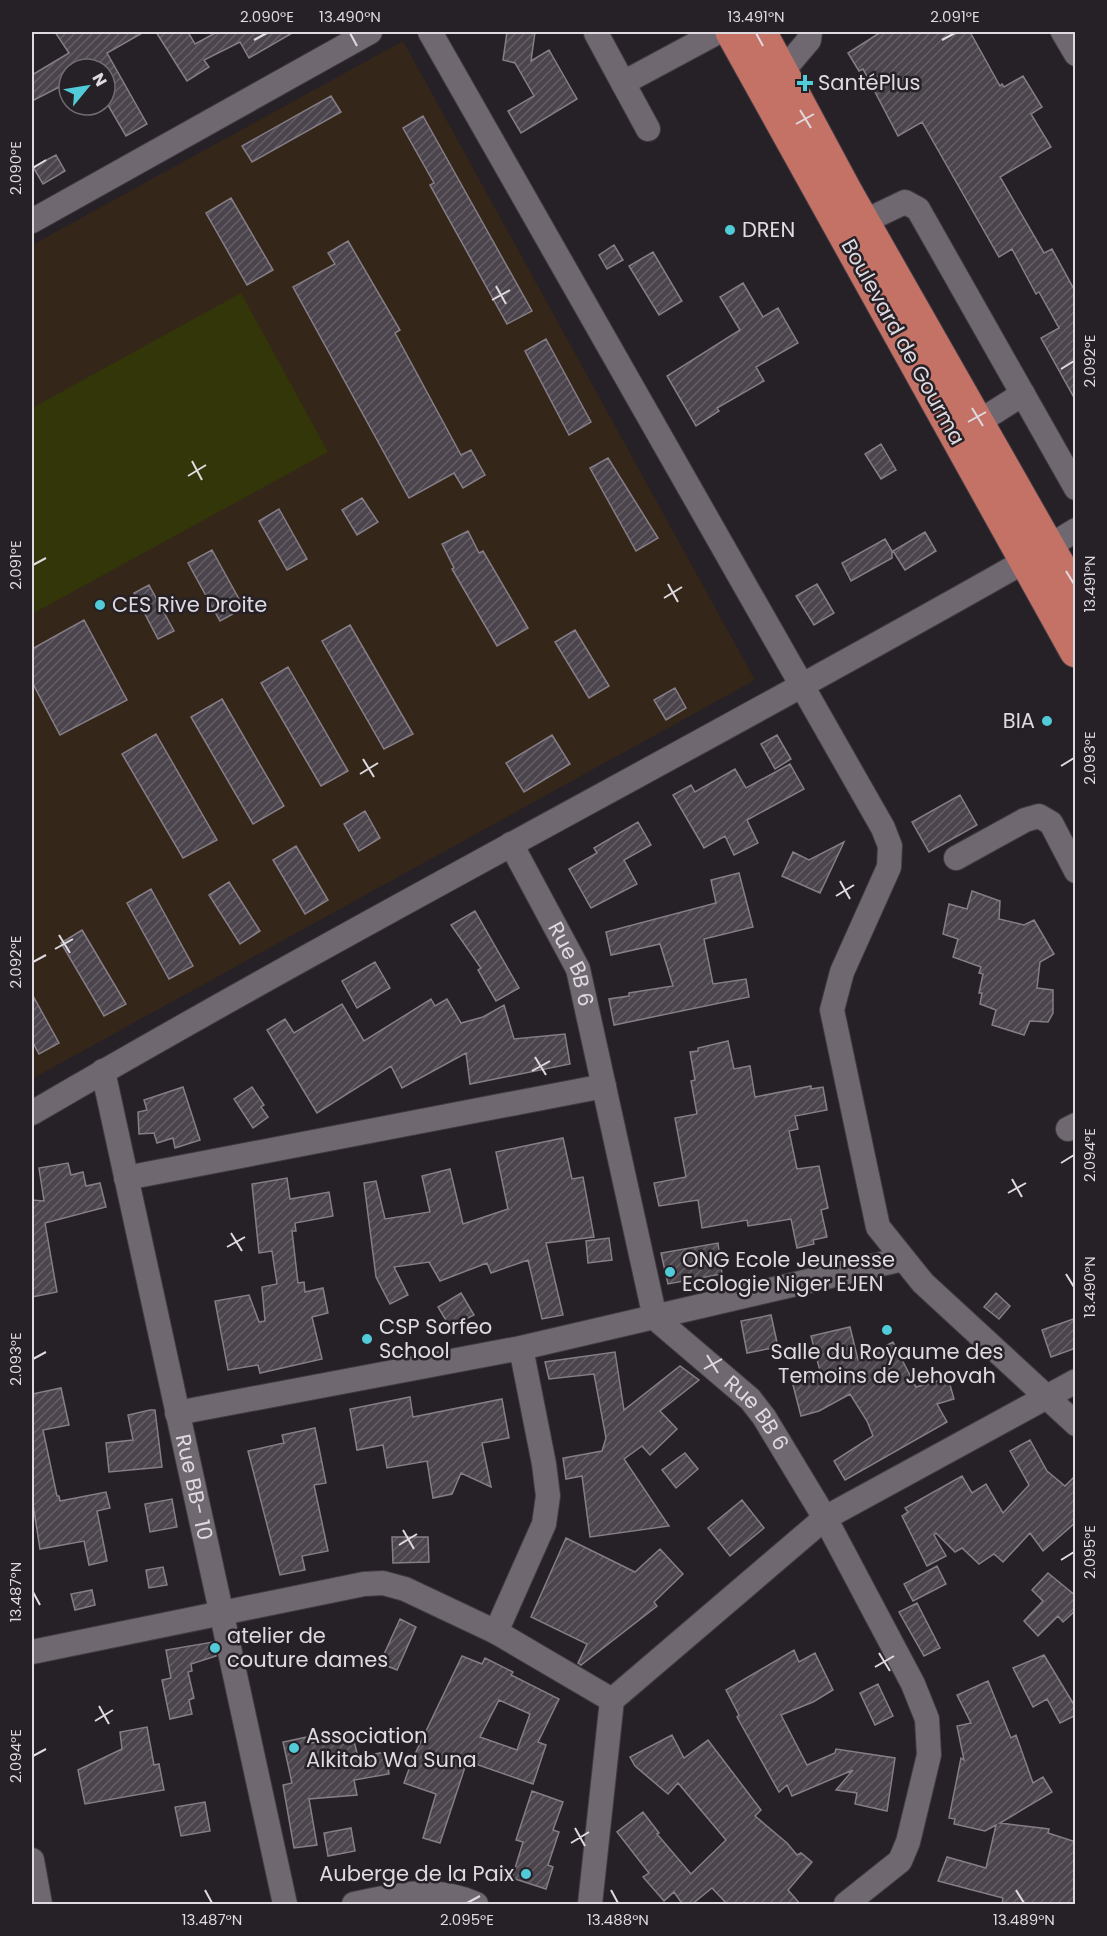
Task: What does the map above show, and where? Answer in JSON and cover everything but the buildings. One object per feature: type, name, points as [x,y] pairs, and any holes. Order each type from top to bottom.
[{"type":"highway","name":"Boulevard de Gourma","points":[[732,32],[1036,554],[1076,596]]},
{"type":"highway","name":"Boulevard de Gourma","points":[[760,32],[863,222],[977,423],[1036,554],[1076,651]]},
{"type":"street","points":[[32,219],[370,32]]},
{"type":"street","points":[[430,32],[883,828],[890,846],[889,867],[842,972],[832,1010],[878,1227],[923,1282],[1076,1424]]},
{"type":"street","points":[[623,83],[718,32]]},
{"type":"street","points":[[782,73],[809,40],[810,32]]},
{"type":"street","points":[[1063,32],[1076,54]]},
{"type":"street","points":[[596,33],[648,129]]},
{"type":"street","points":[[863,222],[905,202],[918,209],[1076,488]]},
{"type":"street","points":[[977,423],[1023,394]]},
{"type":"street","points":[[32,1113],[103,1071],[511,844],[802,687],[1076,530]]},
{"type":"street","points":[[956,858],[1025,820],[1039,816],[1051,823],[1076,872]]},
{"type":"street","name":"Rue BB 6","points":[[511,844],[578,969],[655,1318],[750,1399],[765,1416],[825,1518],[913,1684],[927,1719],[929,1755],[909,1842],[900,1861],[846,1905]]},
{"type":"street","name":"Rue BB- 10","points":[[103,1071],[285,1905]]},
{"type":"street","points":[[126,1178],[604,1086]]},
{"type":"street","points":[[177,1413],[521,1348],[903,1259]]},
{"type":"street","points":[[496,1632],[544,1524],[548,1496],[544,1464],[521,1348]]},
{"type":"street","points":[[590,1905],[612,1700],[825,1518],[1076,1381]]},
{"type":"street","points":[[32,1652],[364,1584],[383,1583],[405,1589],[496,1632],[612,1700]]},
{"type":"street","points":[[32,1860],[40,1905]]},
{"type":"street","points":[[354,1905],[409,1893],[436,1892],[463,1898],[476,1905]]},
{"type":"shaded area","points":[[403,41],[755,680],[32,1079],[32,245]]},
{"type":"green space","points":[[241,293],[328,452],[32,614],[32,408]]},
{"type":"place","name":"SantéPlus","points":[[805,83]]},
{"type":"place","name":"DREN","points":[[730,230]]},
{"type":"place","name":"CES Rive Droite","points":[[100,605]]},
{"type":"place","name":"BIA","points":[[1047,721]]},
{"type":"place","name":"ONG Ecole Jeunesse Ecologie Niger EJEN","points":[[670,1272]]},
{"type":"place","name":"Salle du Royaume des Temoins de Jehovah","points":[[887,1330]]},
{"type":"place","name":"CSP Sorfeo School","points":[[367,1339]]},
{"type":"place","name":"atelier de couture dames","points":[[215,1648]]},
{"type":"place","name":"Association Alkitab Wa Suna","points":[[294,1748]]},
{"type":"place","name":"Auberge de la Paix","points":[[526,1874]]}]
